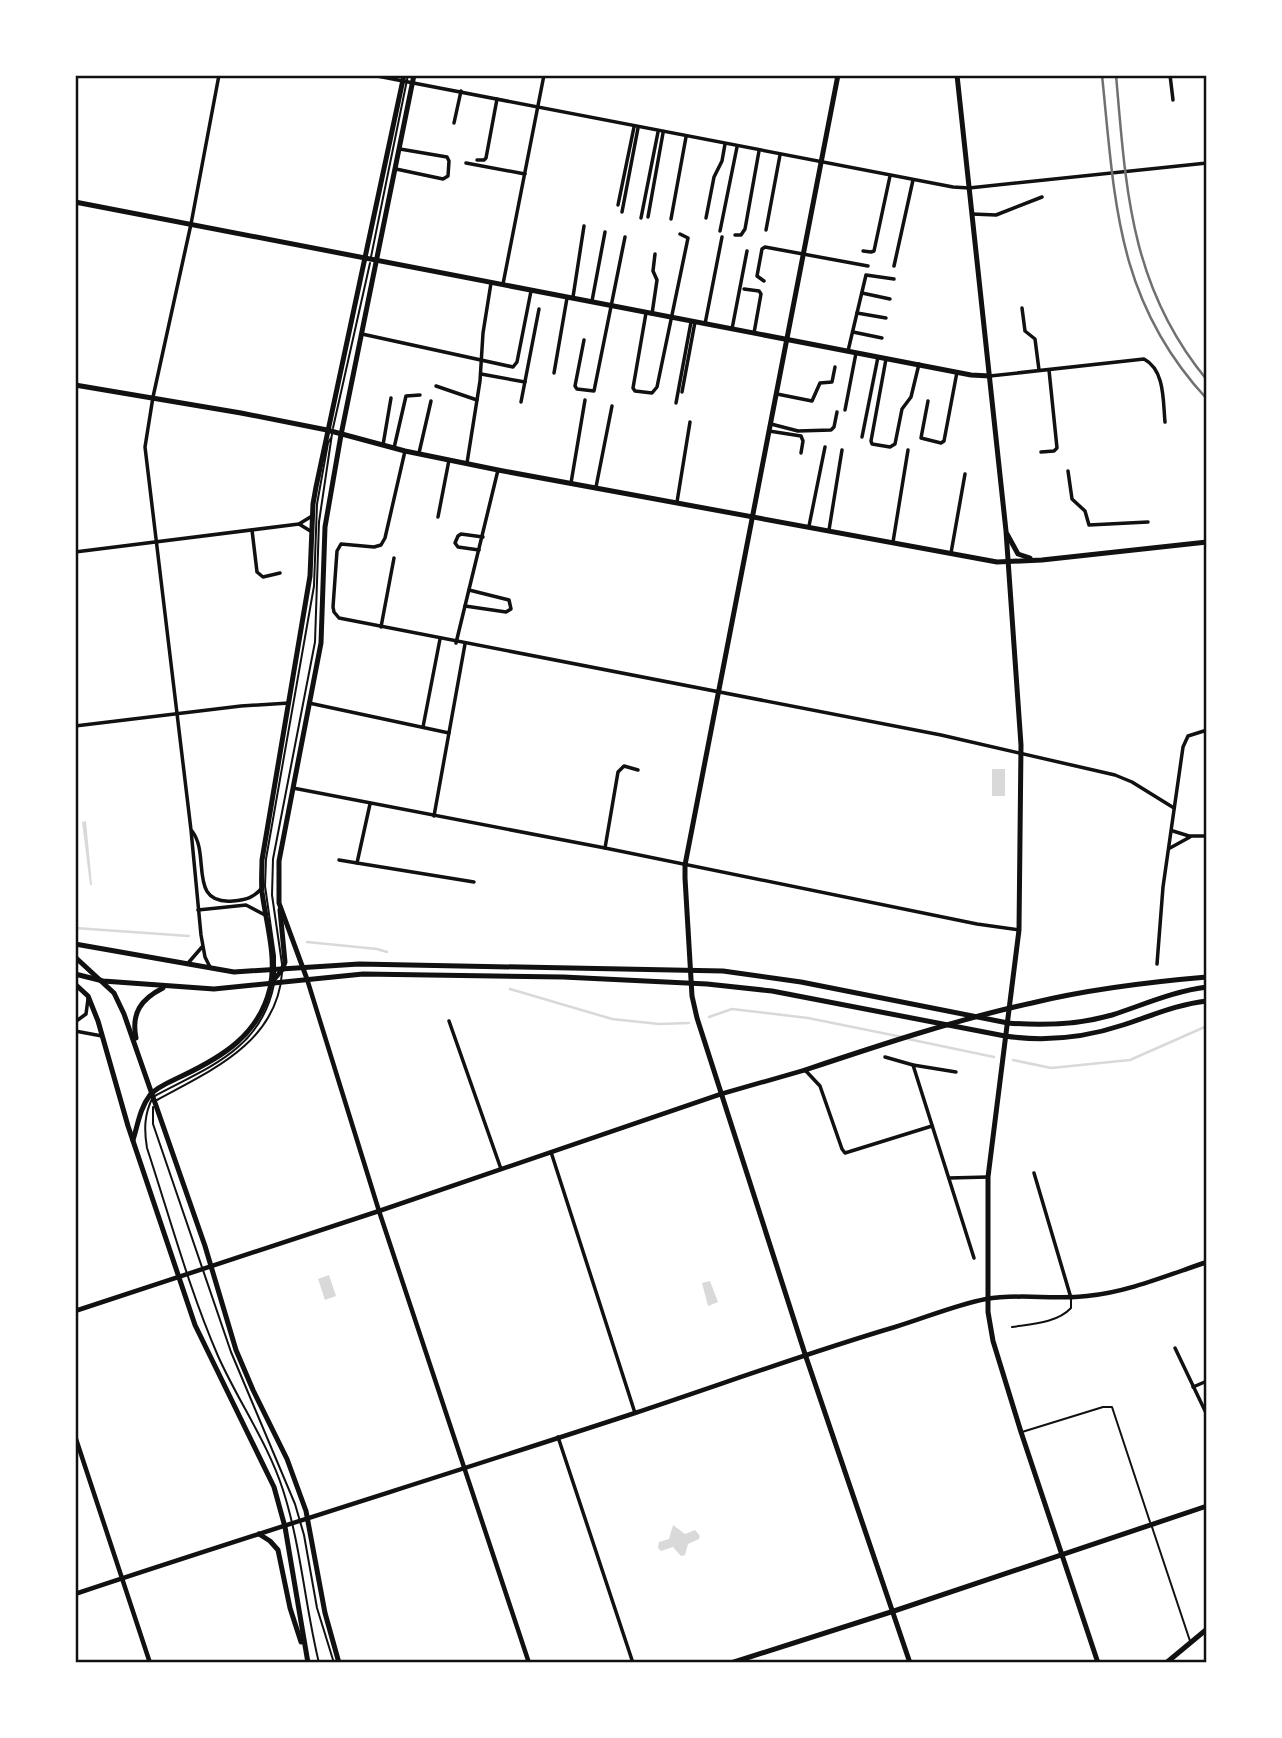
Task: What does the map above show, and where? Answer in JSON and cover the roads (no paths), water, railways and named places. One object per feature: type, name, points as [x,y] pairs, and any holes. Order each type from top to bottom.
[{"type":"main road","points":[[275,981],[276,970],[285,958],[279,902],[279,861],[323,621],[325,527],[407,79],[414,75]]},
{"type":"main road","points":[[838,75],[685,865],[691,983],[697,1018],[805,1354],[910,1663]]},
{"type":"main road","points":[[957,75],[1006,531],[1021,753],[1019,930],[988,1177],[986,1299],[993,1341],[1098,1663]]},
{"type":"main road","points":[[133,1140],[142,1108],[153,1097],[212,1062],[240,1040],[260,1014],[275,981],[276,970],[262,888],[262,860],[310,576],[312,516],[372,259],[396,169],[407,79]]},
{"type":"main road","points":[[75,202],[491,284],[990,376]]},
{"type":"main road","points":[[75,385],[153,397],[498,470],[1007,562],[1207,542]]},
{"type":"main road","points":[[1006,531],[1018,554],[1042,560]]},
{"type":"main road","points":[[279,902],[307,979]]},
{"type":"main road","points":[[75,944],[234,972],[359,964],[691,969],[792,980],[1008,1023],[1056,1025],[1110,1015],[1175,993],[1207,987]]},
{"type":"main road","points":[[75,957],[114,993],[124,1014],[212,1267],[236,1350],[287,1459],[309,1519],[325,1613],[340,1663]]},
{"type":"main road","points":[[75,974],[103,981],[214,989],[363,974],[563,977],[691,983],[772,991],[1006,1037],[1041,1040],[1077,1037],[1121,1026],[1177,1007],[1207,1001]]},
{"type":"main road","points":[[805,1070],[976,1016],[1083,992],[1207,977]]},
{"type":"main road","points":[[75,985],[88,996],[178,1278],[211,1360],[268,1472],[285,1527],[305,1652]]},
{"type":"main road","points":[[143,1067],[134,1018],[142,1001],[166,986]]},
{"type":"main road","points":[[731,1663],[1207,1506]]},
{"type":"main road","points":[[259,1534],[278,1550],[290,1608],[308,1663]]},
{"type":"main road","points":[[1166,1663],[1207,1629]]},
{"type":"street","points":[[211,968],[203,945],[198,909],[191,830],[145,455],[153,397],[191,224],[219,75]]},
{"type":"street","points":[[372,75],[407,79],[537,108],[890,176],[969,188],[1207,163]]},
{"type":"street","points":[[502,286],[544,75]]},
{"type":"street","points":[[1170,75],[1173,100]]},
{"type":"street","points":[[454,123],[461,92]]},
{"type":"street","points":[[477,160],[486,158],[497,99]]},
{"type":"street","points":[[618,205],[636,127]]},
{"type":"street","points":[[622,212],[636,127]]},
{"type":"street","points":[[648,217],[661,132]]},
{"type":"street","points":[[641,218],[661,132]]},
{"type":"street","points":[[671,219],[686,137]]},
{"type":"street","points":[[706,218],[714,177],[722,161],[725,144]]},
{"type":"street","points":[[720,231],[737,147]]},
{"type":"street","points":[[396,169],[443,178],[448,176],[447,157],[400,149]]},
{"type":"street","points":[[735,235],[741,235],[745,229],[759,151]]},
{"type":"street","points":[[766,230],[780,155]]},
{"type":"street","points":[[466,163],[524,174]]},
{"type":"street","points":[[863,251],[874,252],[890,176]]},
{"type":"street","points":[[894,266],[913,180]]},
{"type":"street","points":[[972,214],[996,215],[1042,197]]},
{"type":"street","points":[[554,373],[584,226]]},
{"type":"street","points":[[592,303],[605,232]]},
{"type":"street","points":[[655,254],[653,269],[657,281],[633,386],[635,391],[652,393],[656,391],[688,238],[680,234]]},
{"type":"street","points":[[584,340],[575,386],[577,389],[594,391],[625,237]]},
{"type":"street","points":[[705,324],[722,237]]},
{"type":"street","points":[[764,281],[757,277],[763,248],[867,266]]},
{"type":"street","points":[[732,329],[747,251]]},
{"type":"street","points":[[848,351],[867,275],[894,279]]},
{"type":"street","points":[[467,463],[491,284]]},
{"type":"street","points":[[744,289],[759,291],[761,294],[754,333]]},
{"type":"street","points":[[362,334],[512,367],[516,365],[531,291]]},
{"type":"street","points":[[862,293],[890,299]]},
{"type":"street","points":[[1023,308],[1025,331],[1035,339],[1039,370]]},
{"type":"street","points":[[521,402],[539,309]]},
{"type":"street","points":[[857,313],[886,318]]},
{"type":"street","points":[[682,391],[693,322]]},
{"type":"street","points":[[676,403],[693,322]]},
{"type":"street","points":[[852,332],[882,338]]},
{"type":"street","points":[[845,410],[856,352]]},
{"type":"street","points":[[862,437],[878,356]]},
{"type":"street","points":[[886,358],[871,439],[873,444],[890,447],[895,444],[902,409],[911,397],[919,364]]},
{"type":"street","points":[[990,376],[1144,359],[1150,363],[1161,381],[1165,422]]},
{"type":"street","points":[[776,394],[813,401],[820,383],[832,382],[835,367]]},
{"type":"street","points":[[1041,452],[1054,451],[1057,448],[1049,369]]},
{"type":"street","points":[[928,401],[921,438],[941,443],[944,441],[957,372]]},
{"type":"street","points":[[481,374],[525,383]]},
{"type":"street","points":[[436,386],[477,400]]},
{"type":"street","points":[[394,448],[406,396],[420,395]]},
{"type":"street","points":[[383,445],[391,398]]},
{"type":"street","points":[[571,483],[585,400]]},
{"type":"street","points":[[419,453],[432,401]]},
{"type":"street","points":[[596,487],[612,406]]},
{"type":"street","points":[[770,427],[831,430],[837,412]]},
{"type":"street","points":[[677,502],[690,422]]},
{"type":"street","points":[[770,427],[801,436],[801,453]]},
{"type":"street","points":[[809,526],[825,447]]},
{"type":"street","points":[[829,530],[842,450]]},
{"type":"street","points":[[893,542],[908,450]]},
{"type":"street","points":[[405,451],[385,538],[381,545],[374,547],[341,544],[337,551],[333,607],[336,616],[344,620],[947,736],[1122,777],[1174,808]]},
{"type":"street","points":[[438,517],[449,460]]},
{"type":"street","points":[[456,643],[498,470]]},
{"type":"street","points":[[1068,471],[1072,499],[1085,511],[1088,525],[1092,527],[1148,522]]},
{"type":"street","points":[[951,553],[965,474]]},
{"type":"street","points":[[75,552],[299,524],[312,516]]},
{"type":"street","points":[[299,524],[312,532]]},
{"type":"street","points":[[252,530],[257,572],[263,577],[280,573]]},
{"type":"street","points":[[479,551],[458,547],[456,538],[461,534],[483,537]]},
{"type":"street","points":[[381,627],[394,558]]},
{"type":"street","points":[[465,606],[506,612],[511,609],[509,600],[469,590]]},
{"type":"street","points":[[423,727],[440,639]]},
{"type":"street","points":[[434,816],[465,644]]},
{"type":"street","points":[[75,726],[240,706],[289,703]]},
{"type":"street","points":[[309,703],[449,733]]},
{"type":"street","points":[[1157,964],[1162,897],[1186,738],[1193,733],[1207,730]]},
{"type":"street","points":[[604,848],[618,772],[624,766],[638,770]]},
{"type":"street","points":[[293,789],[604,848],[977,924],[1019,930]]},
{"type":"street","points":[[357,863],[370,804]]},
{"type":"street","points":[[191,830],[197,839],[204,887],[209,896],[218,901],[236,901],[252,898],[262,888]]},
{"type":"street","points":[[1173,831],[1192,836],[1207,836]]},
{"type":"street","points":[[1170,849],[1192,836]]},
{"type":"street","points":[[339,860],[474,883]]},
{"type":"street","points":[[198,909],[246,905],[265,915]]},
{"type":"street","points":[[186,964],[194,959],[203,945]]},
{"type":"street","points":[[307,979],[379,1211],[529,1663]]},
{"type":"street","points":[[75,1022],[86,1014],[88,996]]},
{"type":"street","points":[[449,1021],[501,1168]]},
{"type":"street","points":[[75,1031],[102,1036]]},
{"type":"street","points":[[885,1057],[913,1065],[957,1072]]},
{"type":"street","points":[[913,1065],[974,1258]]},
{"type":"street","points":[[75,1311],[721,1094],[805,1070],[820,1086],[845,1153],[932,1126]]},
{"type":"street","points":[[551,1153],[635,1413]]},
{"type":"street","points":[[1034,1172],[1071,1297]]},
{"type":"street","points":[[949,1178],[988,1177]]},
{"type":"street","points":[[75,1594],[301,1522],[464,1466],[635,1413],[805,1354],[986,1299],[1071,1297],[1114,1292],[1207,1262]]},
{"type":"street","points":[[1175,1348],[1207,1415]]},
{"type":"street","points":[[1193,1387],[1207,1381]]},
{"type":"street","points":[[75,1436],[150,1663]]},
{"type":"street","points":[[558,1437],[633,1663]]},
{"type":"lane","points":[[276,970],[273,859],[315,642],[319,522],[331,433]]},
{"type":"lane","points":[[276,970],[265,886],[266,859],[314,586],[317,504],[331,433]]},
{"type":"lane","points":[[275,981],[275,1002],[264,1023],[236,1055],[199,1078],[153,1097],[145,1120],[147,1148],[188,1275],[219,1358],[276,1472],[293,1524],[319,1663]]},
{"type":"lane","points":[[153,1097],[153,1124],[231,1352],[283,1471],[301,1522],[317,1608],[334,1663]]},
{"type":"lane","points":[[1012,1327],[1038,1324],[1062,1316],[1071,1308],[1071,1297]]},
{"type":"lane","points":[[1021,1432],[1110,1406],[1116,1416],[1191,1642]]},
{"type":"waterway","points":[[75,928],[189,936]]},
{"type":"waterway","points":[[307,942],[387,952]]},
{"type":"waterway","points":[[510,989],[612,1019],[659,1024],[689,1023]]},
{"type":"waterway","points":[[709,1017],[732,1009],[808,1018],[902,1037]]},
{"type":"waterway","points":[[1013,1060],[1051,1068],[1130,1060],[1207,1026]]},
{"type":"waterway","points":[[908,1039],[994,1057]]},
{"type":"railway","points":[[1102,75],[1117,207],[1137,287],[1154,325],[1177,362],[1207,399]]},
{"type":"railway","points":[[1116,75],[1129,197],[1147,273],[1181,345],[1207,380]]}]
